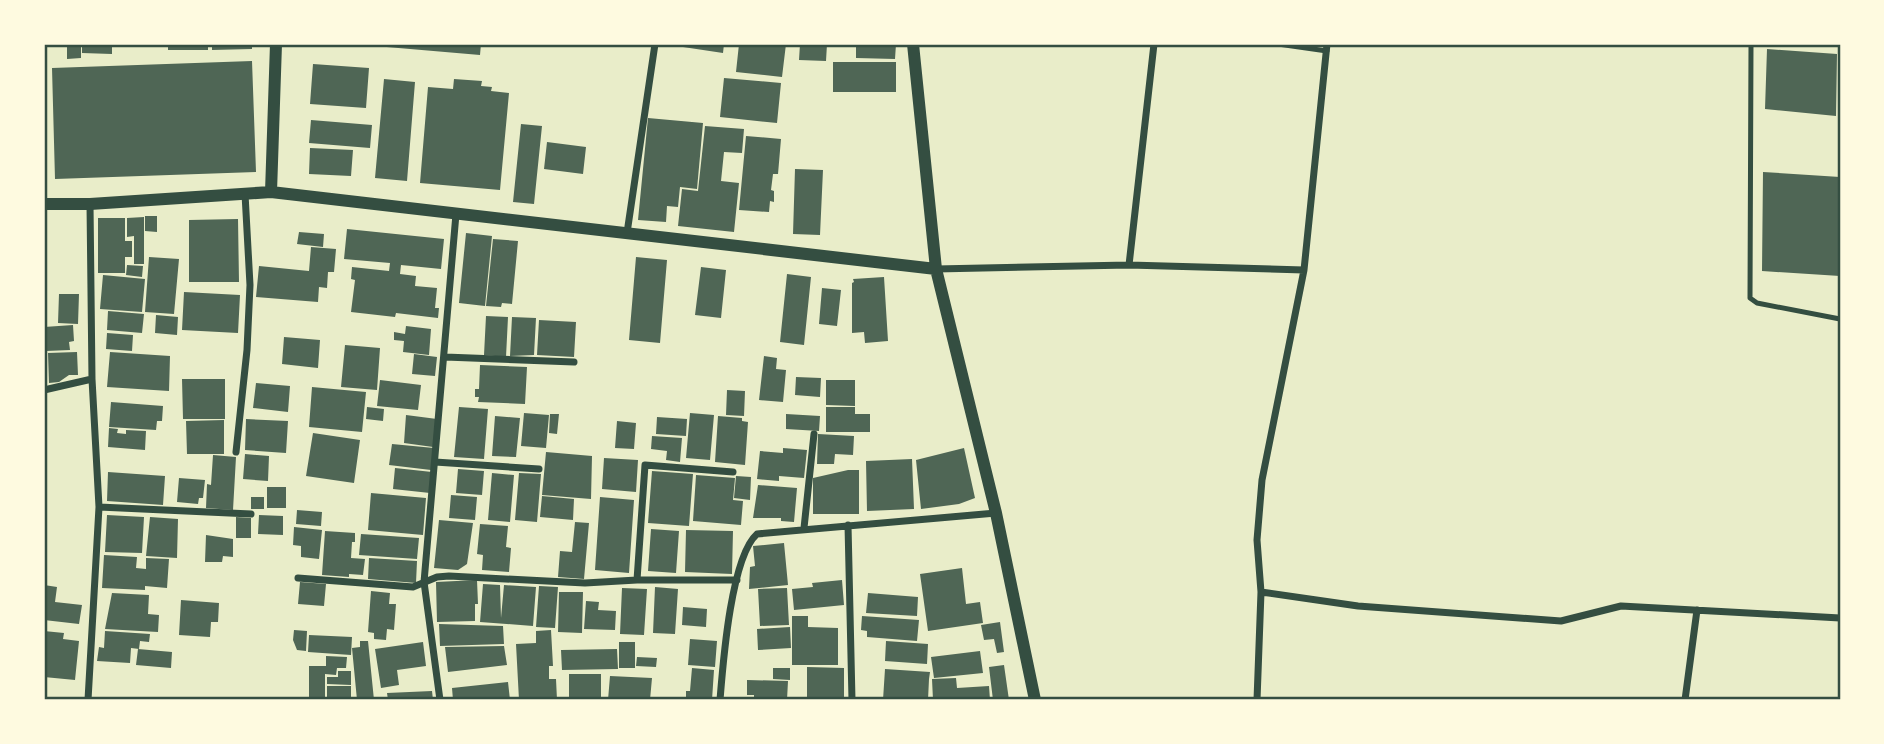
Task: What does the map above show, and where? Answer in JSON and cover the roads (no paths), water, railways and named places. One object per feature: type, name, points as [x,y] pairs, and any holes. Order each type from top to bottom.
[{"type":"street","points":[[271,192],[276,44]]},
{"type":"street","points":[[626,234],[655,44]]},
{"type":"street","points":[[914,44],[936,269],[996,513],[1035,700]]},
{"type":"street","points":[[1129,265],[1154,44]]},
{"type":"street","points":[[1257,700],[1261,592],[1257,540],[1262,480],[1304,270],[1327,47]]},
{"type":"street","points":[[44,204],[90,204],[271,192],[936,269],[1129,265],[1304,270]]},
{"type":"street","points":[[236,452],[247,350],[250,285],[245,194]]},
{"type":"street","points":[[88,700],[99,507],[92,379],[90,204]]},
{"type":"street","points":[[440,700],[424,582],[456,214]]},
{"type":"street","points":[[445,357],[573,362]]},
{"type":"street","points":[[44,390],[92,379]]},
{"type":"street","points":[[804,528],[814,434]]},
{"type":"street","points":[[435,462],[538,469]]},
{"type":"street","points":[[637,580],[645,465],[733,472]]},
{"type":"street","points":[[99,507],[251,514]]},
{"type":"street","points":[[720,700],[723,658],[737,580],[745,549],[757,534],[996,513]]},
{"type":"street","points":[[848,526],[852,700]]},
{"type":"street","points":[[298,578],[413,587],[437,577],[449,576],[585,583],[737,580]]},
{"type":"street","points":[[1261,592],[1358,606],[1561,621],[1621,606],[1840,618]]},
{"type":"street","points":[[1685,700],[1696,610]]},
{"type":"lane","points":[[1278,44],[1327,47]]},
{"type":"lane","points":[[1751,44],[1749,295],[1757,303],[1840,319]]}]
